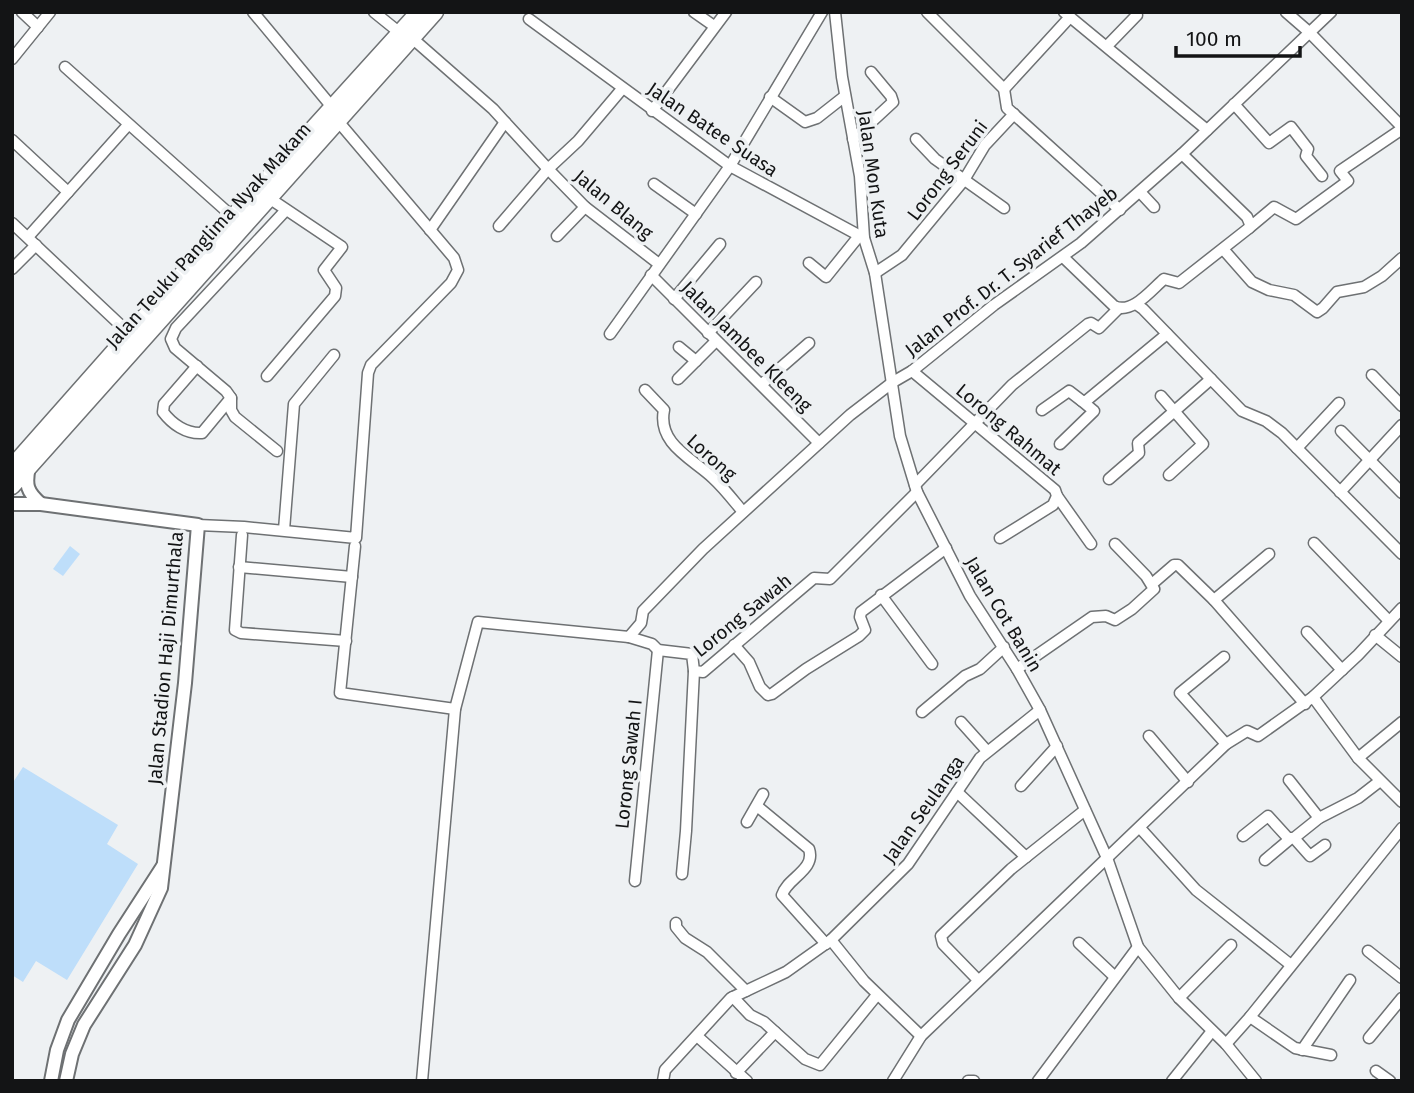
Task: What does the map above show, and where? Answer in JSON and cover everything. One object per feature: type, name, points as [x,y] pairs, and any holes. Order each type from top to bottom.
[{"type":"main road","name":"Jalan Teuku Panglima Nyak Makam","points":[[406,36],[419,12]]},
{"type":"main road","name":"Jalan Teuku Panglima Nyak Makam","points":[[12,467],[406,36],[435,12]]},
{"type":"main road","name":"Jalan Teuku Panglima Nyak Makam","points":[[12,485],[243,213],[270,198],[334,114]]},
{"type":"street","points":[[22,12],[38,27]]},
{"type":"street","points":[[12,59],[50,12]]},
{"type":"street","points":[[198,525],[356,538],[370,365],[451,283],[458,270],[454,258],[253,12]]},
{"type":"street","points":[[374,12],[481,98],[548,169]]},
{"type":"street","points":[[694,12],[714,26]]},
{"type":"street","points":[[652,111],[726,12]]},
{"type":"street","points":[[610,334],[730,166],[822,12]]},
{"type":"street","name":"Jalan Mon Kuta","points":[[835,12],[845,96],[860,176],[862,237],[875,273],[893,382]]},
{"type":"street","points":[[927,12],[1004,89]]},
{"type":"street","points":[[1063,257],[1118,309],[1136,304],[1164,279],[1179,283],[1274,207],[1296,219],[1348,181],[1340,171],[1402,128],[1286,12]]},
{"type":"street","name":"Jalan Prof. Dr. T. Syarief Thayeb","points":[[629,637],[641,623],[643,611],[743,512],[819,443],[893,382],[912,371],[994,305],[1063,257],[1120,210],[1331,12]]},
{"type":"street","points":[[1120,210],[1004,102],[1004,89],[1067,15],[1207,130]]},
{"type":"street","points":[[1107,47],[1137,15]]},
{"type":"street","points":[[529,19],[622,89]]},
{"type":"street","points":[[65,67],[128,125],[243,213]]},
{"type":"street","points":[[853,139],[893,102],[871,72]]},
{"type":"street","name":"Jalan Batee Suasa","points":[[499,226],[622,89],[730,166],[862,237]]},
{"type":"street","points":[[770,97],[805,122],[817,118],[845,96]]},
{"type":"street","points":[[1234,104],[1269,143],[1291,127],[1308,149],[1307,156],[1322,176]]},
{"type":"street","name":"Lorong Seruni","points":[[875,273],[902,255],[964,180],[985,145],[1014,114]]},
{"type":"street","points":[[430,230],[505,122]]},
{"type":"street","points":[[12,269],[68,192],[128,125]]},
{"type":"street","points":[[916,139],[934,159],[1004,208]]},
{"type":"street","points":[[12,140],[68,192]]},
{"type":"street","points":[[1182,154],[1247,217],[1249,228]]},
{"type":"street","name":"Jalan Blang","points":[[548,169],[585,207],[659,264]]},
{"type":"street","points":[[654,184],[696,214]]},
{"type":"street","points":[[1140,192],[1154,208]]},
{"type":"street","points":[[267,376],[335,296],[336,288],[324,268],[342,247],[270,198]]},
{"type":"street","points":[[558,236],[585,207]]},
{"type":"street","points":[[277,452],[233,414],[231,398],[226,391],[176,348],[171,335],[286,210]]},
{"type":"street","points":[[12,223],[131,335]]},
{"type":"street","points":[[809,263],[826,277],[862,237]]},
{"type":"street","points":[[674,299],[720,244]]},
{"type":"street","points":[[1223,249],[1252,282],[1269,290],[1294,295],[1317,312],[1324,308],[1337,292],[1364,287],[1382,276],[1402,258]]},
{"type":"street","name":"Jalan Jambee Kleeng","points":[[651,275],[819,443]]},
{"type":"street","points":[[678,379],[696,361],[756,282]]},
{"type":"street","points":[[1136,304],[1246,414],[1266,421],[1297,448],[1402,554]]},
{"type":"street","name":"Lorong Sawah","points":[[455,709],[478,622],[629,637],[652,644],[658,650],[692,654],[694,671],[703,672],[811,580],[830,579],[1012,385],[1088,324],[1100,328],[1118,309]]},
{"type":"street","points":[[1082,401],[1089,399],[1167,334]]},
{"type":"street","points":[[762,384],[809,342]]},
{"type":"street","points":[[679,347],[696,361]]},
{"type":"street","points":[[284,530],[294,404],[334,355]]},
{"type":"street","points":[[197,366],[164,404],[163,412],[167,417],[187,431],[202,433],[231,398]]},
{"type":"street","name":"Lorong Rahmat","points":[[912,371],[1055,490],[1057,496],[1053,505],[1000,538]]},
{"type":"street","points":[[1372,376],[1402,406]]},
{"type":"street","points":[[1109,479],[1139,453],[1138,443],[1211,379]]},
{"type":"street","name":"Jalan Cot Banin","points":[[893,382],[900,436],[916,489],[970,596],[1017,668],[1040,710],[1107,858],[1138,947],[1179,998],[1226,1044],[1256,1081]]},
{"type":"street","name":"Lorong","points":[[645,390],[664,410],[662,420],[672,446],[713,478],[743,512]]},
{"type":"street","points":[[1042,410],[1069,391],[1094,411],[1060,444]]},
{"type":"street","points":[[1161,396],[1203,444],[1169,475]]},
{"type":"street","points":[[1297,448],[1339,403]]},
{"type":"street","points":[[1340,492],[1402,425]]},
{"type":"street","points":[[1341,431],[1402,493]]},
{"type":"street","points":[[29,467],[26,486],[29,494],[41,504]]},
{"type":"street","points":[[1057,496],[1091,544]]},
{"type":"street","name":"Jalan Stadion Haji Dimurthala","points":[[12,504],[41,504],[198,525],[181,723],[162,888],[135,945],[84,1025],[72,1054],[66,1081]]},
{"type":"street","points":[[242,535],[234,626],[239,632],[346,641]]},
{"type":"street","points":[[1314,543],[1389,621]]},
{"type":"street","points":[[1017,668],[1092,617],[1106,616],[1115,620],[1154,589],[1115,544]]},
{"type":"street","points":[[355,546],[340,693],[455,709],[422,1081]]},
{"type":"street","points":[[734,645],[749,662],[762,691],[768,695],[772,694],[863,632],[865,628],[860,614],[881,595],[946,548]]},
{"type":"street","points":[[1214,600],[1269,554]]},
{"type":"street","points":[[1152,584],[1174,565],[1178,565],[1214,600],[1402,803]]},
{"type":"street","points":[[239,568],[352,577]]},
{"type":"street","points":[[881,595],[932,664]]},
{"type":"street","points":[[892,1081],[920,1036],[1226,744],[1247,731],[1258,736],[1309,701],[1402,608]]},
{"type":"street","points":[[1307,632],[1342,670]]},
{"type":"street","points":[[1375,635],[1402,657]]},
{"type":"street","points":[[922,712],[965,676],[980,670],[1004,647]]},
{"type":"street","name":"Lorong Sawah I","points":[[635,881],[658,650]]},
{"type":"street","points":[[1224,657],[1180,693],[1226,744]]},
{"type":"street","points":[[682,874],[694,671]]},
{"type":"street","name":"Jalan Seulanga","points":[[733,997],[786,972],[829,942],[899,875],[987,751],[1040,710]]},
{"type":"street","points":[[961,722],[987,751]]},
{"type":"street","points":[[1358,758],[1402,722]]},
{"type":"street","points":[[1149,736],[1188,782]]},
{"type":"street","points":[[1021,786],[1057,746]]},
{"type":"street","points":[[1289,780],[1319,818]]},
{"type":"street","points":[[1265,860],[1319,818],[1358,798],[1380,781]]},
{"type":"street","points":[[957,793],[1026,857]]},
{"type":"street","points":[[747,822],[763,794]]},
{"type":"street","points":[[757,806],[809,849],[811,856],[782,895],[920,1036]]},
{"type":"street","points":[[978,981],[943,944],[942,936],[1026,857],[1085,810]]},
{"type":"street","points":[[1243,836],[1268,816],[1310,856],[1325,845]]},
{"type":"street","points":[[1140,828],[1196,890],[1291,965]]},
{"type":"street","points":[[1226,1044],[1402,828]]},
{"type":"street","name":"Jalan Stadion Haji Dimurthala","points":[[51,1081],[57,1051],[68,1020],[163,865]]},
{"type":"street","points":[[676,923],[685,938],[708,952],[746,991]]},
{"type":"street","points":[[119,934],[135,945]]},
{"type":"street","points":[[1079,943],[1115,977]]},
{"type":"street","points":[[1179,998],[1231,945]]},
{"type":"street","points":[[1038,1081],[1138,947]]},
{"type":"street","points":[[1368,951],[1402,978]]},
{"type":"street","points":[[1302,1050],[1350,980]]},
{"type":"street","points":[[92,981],[106,990]]},
{"type":"street","points":[[663,1081],[666,1070],[733,997],[750,1015],[764,1022],[805,1059],[820,1065],[877,995]]},
{"type":"street","points":[[1368,1038],[1400,1004]]},
{"type":"street","points":[[1250,1017],[1281,1040],[1302,1050],[1331,1055]]},
{"type":"street","points":[[736,1073],[775,1031]]},
{"type":"street","points":[[1172,1081],[1212,1031]]},
{"type":"street","points":[[696,1036],[747,1081]]},
{"type":"street","points":[[57,1051],[72,1054]]},
{"type":"street","points":[[1376,1072],[1390,1081]]},
{"type":"street","points":[[968,1081],[974,1081]]},
{"type":"shaded area","points":[[70,546],[80,554],[63,576],[53,569]]},
{"type":"shaded area","points":[[23,767],[118,825],[107,844],[138,864],[67,980],[36,961],[23,982],[12,975],[12,784]]}]
